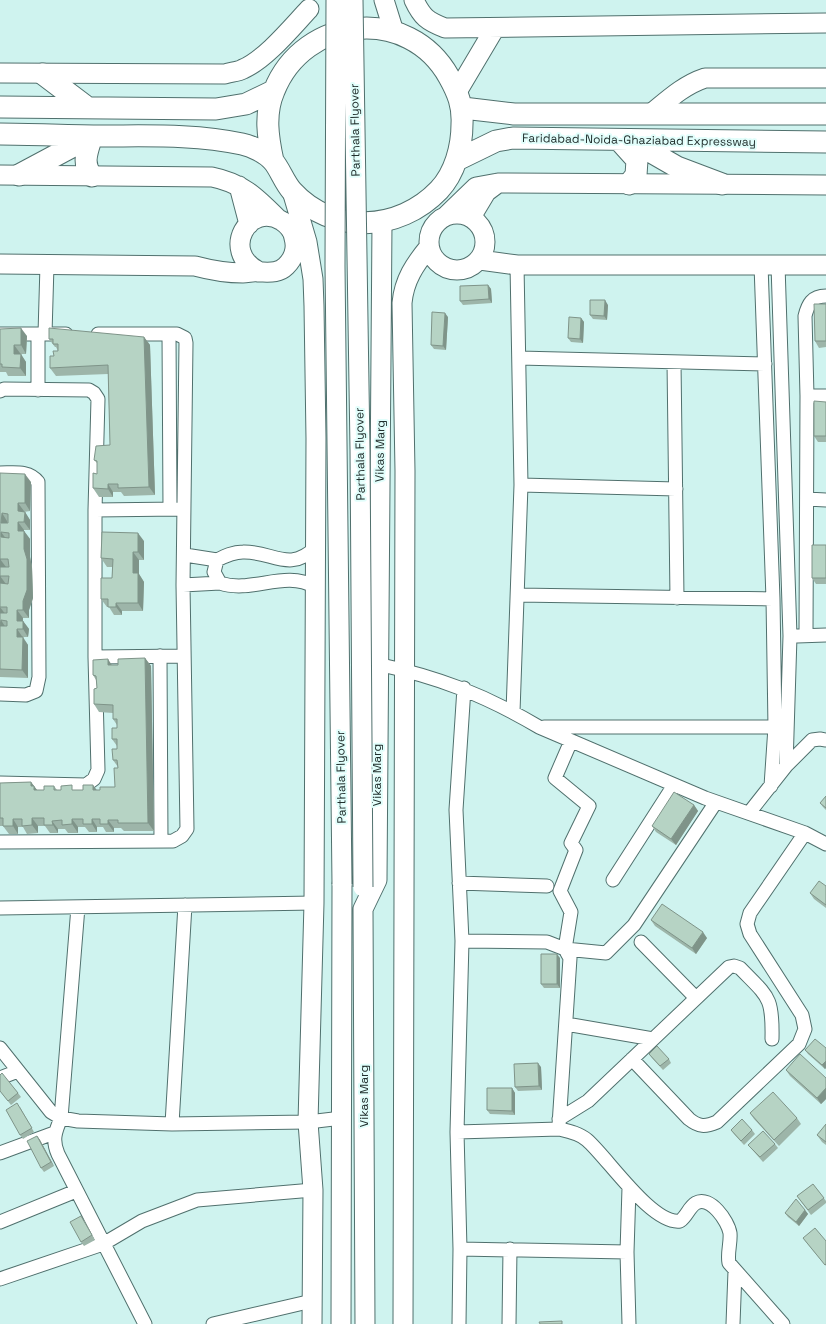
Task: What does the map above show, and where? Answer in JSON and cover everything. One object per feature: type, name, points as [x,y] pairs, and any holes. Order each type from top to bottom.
[{"type":"main road","points":[[371,28],[394,32],[421,45],[442,66],[460,100],[462,136],[457,160],[440,189],[414,211],[382,223],[357,224],[333,219],[294,199],[273,161],[268,138],[268,120],[273,91],[286,68],[305,48],[325,36],[347,29],[371,28]]},
{"type":"main road","points":[[43,74],[88,108]]},
{"type":"main road","points":[[0,107],[216,109],[246,104],[273,91]]},
{"type":"main road","name":"Faridabad-Noida-Ghaziabad Expressway","points":[[460,100],[514,114],[826,114]]},
{"type":"main road","points":[[0,134],[179,136],[219,139],[251,146],[273,161]]},
{"type":"main road","points":[[9,175],[92,136]]},
{"type":"main road","points":[[92,136],[86,158],[87,169],[92,176]]},
{"type":"main road","name":"Faridabad-Noida-Ghaziabad Expressway","points":[[457,160],[496,141],[513,138],[826,142]]},
{"type":"main road","points":[[624,140],[637,160],[636,175],[629,184]]},
{"type":"main road","points":[[624,140],[677,167],[722,184]]},
{"type":"street","name":"Parthala Flyover","points":[[336,0],[335,266],[343,906]]},
{"type":"street","name":"Parthala Flyover","points":[[353,0],[360,457],[363,909]]},
{"type":"street","points":[[384,0],[394,32]]},
{"type":"street","points":[[414,0],[419,11],[429,22],[445,28],[826,23]]},
{"type":"street","points":[[305,48],[310,4]]},
{"type":"street","points":[[0,73],[225,74],[243,69],[261,57],[283,37],[310,4]]},
{"type":"street","points":[[460,100],[495,28]]},
{"type":"street","points":[[652,113],[676,93],[694,81],[704,78],[826,78]]},
{"type":"street","points":[[0,264],[194,266],[212,270],[268,273],[277,271],[286,266],[295,251],[294,235],[280,220],[253,195],[228,181],[212,177],[9,175]]},
{"type":"street","points":[[471,217],[486,192],[498,183]]},
{"type":"street","points":[[446,216],[460,214],[471,217],[480,225],[484,234],[485,247],[480,260],[473,266],[464,270],[450,269],[438,263],[432,256],[429,247],[429,238],[432,228],[438,221],[446,216],[476,187],[498,183],[826,185]]},
{"type":"street","points":[[239,186],[248,224]]},
{"type":"street","points":[[280,220],[294,199]]},
{"type":"street","points":[[294,199],[307,242],[312,272],[316,438],[304,555],[314,862],[308,1122],[313,1190],[312,1324]]},
{"type":"street","points":[[258,272],[250,267],[244,260],[240,251],[240,241],[243,232],[248,224],[262,217],[280,220]]},
{"type":"street","name":"Vikas Marg","points":[[365,1324],[363,909],[377,880],[377,664],[382,223]]},
{"type":"street","points":[[403,1324],[405,471],[402,303],[403,291],[417,262],[429,247]]},
{"type":"street","points":[[194,266],[231,257],[240,251]]},
{"type":"street","points":[[292,257],[312,272]]},
{"type":"street","points":[[480,260],[517,265],[826,265]]},
{"type":"street","points":[[38,390],[47,265]]},
{"type":"street","points":[[513,712],[521,486],[517,265]]},
{"type":"street","points":[[769,265],[765,364],[774,637],[774,727],[771,786]]},
{"type":"street","points":[[769,265],[790,636],[786,766]]},
{"type":"street","points":[[806,635],[807,396],[805,316],[807,305],[813,299],[826,296]]},
{"type":"street","points":[[0,334],[169,334],[185,338],[185,555],[183,585],[187,829],[182,836],[173,841],[0,842]]},
{"type":"street","points":[[169,334],[170,509]]},
{"type":"street","points":[[519,358],[765,364]]},
{"type":"street","points":[[674,362],[677,598]]},
{"type":"street","points":[[0,391],[4,389],[89,390],[94,393],[98,399],[95,510],[95,657],[98,770],[94,779],[86,785],[0,783]]},
{"type":"street","points":[[807,396],[826,396]]},
{"type":"street","points":[[381,410],[404,410]]},
{"type":"street","points":[[380,438],[405,471]]},
{"type":"street","points":[[0,473],[26,473],[33,475],[38,482],[39,677],[36,691],[26,695],[0,694]]},
{"type":"street","points":[[521,486],[676,489]]},
{"type":"street","points":[[807,500],[826,500]]},
{"type":"street","points":[[95,510],[185,510]]},
{"type":"street","points":[[185,555],[216,560],[228,554],[243,552],[289,560],[304,555]]},
{"type":"street","points":[[304,555],[289,565],[288,573],[292,579],[305,583]]},
{"type":"street","points":[[216,560],[214,572],[220,583]]},
{"type":"street","points":[[183,585],[220,583],[229,586],[244,586],[289,579],[305,583]]},
{"type":"street","points":[[518,595],[773,599]]},
{"type":"street","points":[[774,637],[826,635]]},
{"type":"street","points":[[160,656],[161,841]]},
{"type":"street","points":[[95,657],[184,656]]},
{"type":"street","points":[[377,664],[404,670],[464,688],[513,712],[538,727],[674,785],[716,802],[805,834],[826,844]]},
{"type":"street","points":[[459,1324],[460,1249],[456,1132],[462,941],[456,810],[464,688]]},
{"type":"street","points":[[538,727],[774,727]]},
{"type":"street","points":[[749,813],[786,766],[812,740],[826,740]]},
{"type":"street","points":[[559,1124],[570,958],[566,949],[571,912],[560,892],[576,850],[571,843],[589,806],[555,778],[571,741]]},
{"type":"street","points":[[613,880],[674,785]]},
{"type":"street","points":[[462,941],[547,942],[566,949],[606,953],[634,925],[716,802]]},
{"type":"street","points":[[632,1060],[689,1119],[697,1126],[707,1127],[717,1122],[799,1044],[805,1029],[802,1015],[750,934],[747,924],[750,913],[805,834]]},
{"type":"street","points":[[314,862],[343,906]]},
{"type":"street","points":[[459,883],[547,886]]},
{"type":"street","points":[[0,908],[314,903]]},
{"type":"street","points":[[172,1124],[185,905]]},
{"type":"street","points":[[78,906],[61,1118],[54,1133],[54,1143],[76,1191],[145,1324]]},
{"type":"street","name":"Vikas Marg","points":[[341,1324],[343,906]]},
{"type":"street","points":[[641,942],[696,998]]},
{"type":"street","points":[[456,1132],[559,1124],[632,1060],[729,967],[734,966],[740,968],[768,997],[773,1015],[772,1039]]},
{"type":"street","points":[[566,1024],[653,1039]]},
{"type":"street","points":[[0,1048],[51,1112],[61,1118],[78,1121],[172,1124],[308,1122],[342,1118]]},
{"type":"street","points":[[0,1078],[18,1071]]},
{"type":"street","points":[[559,1124],[587,1139],[629,1188],[671,1221],[680,1221],[684,1218],[692,1206],[698,1202],[706,1202],[712,1205],[725,1221],[730,1232],[728,1256],[729,1263],[735,1272],[783,1324]]},
{"type":"street","points":[[0,1153],[54,1133]]},
{"type":"street","points":[[629,1188],[627,1252],[629,1324]]},
{"type":"street","points":[[0,1279],[103,1244],[142,1221],[197,1200],[313,1190]]},
{"type":"street","points":[[0,1222],[76,1191]]},
{"type":"street","points":[[460,1249],[627,1252]]},
{"type":"street","points":[[509,1324],[510,1249]]},
{"type":"street","points":[[733,1324],[735,1272]]},
{"type":"street","points":[[213,1324],[312,1302]]},
{"type":"building","points":[[488,285],[489,299],[460,301],[460,286]]},
{"type":"building","points":[[590,300],[605,300],[604,316],[590,315]]},
{"type":"building","points":[[814,304],[826,304],[826,341],[815,341]]},
{"type":"building","points":[[432,312],[445,313],[443,346],[431,345]]},
{"type":"building","points":[[569,317],[581,318],[580,339],[568,338]]},
{"type":"building","points":[[21,328],[21,345],[14,345],[14,354],[21,354],[20,368],[2,367],[2,364],[0,364],[0,329]]},
{"type":"building","points":[[49,328],[144,337],[149,487],[118,488],[118,484],[108,484],[108,489],[93,488],[93,473],[97,474],[97,461],[94,460],[96,446],[110,445],[108,365],[50,368],[50,356],[54,356],[53,351],[58,351],[58,344],[53,344],[53,339],[49,339]]},
{"type":"building","points":[[814,401],[826,402],[826,436],[814,436]]},
{"type":"building","points":[[0,473],[25,474],[25,503],[18,503],[18,511],[25,512],[24,522],[18,522],[18,531],[24,531],[24,549],[27,559],[27,590],[23,601],[23,610],[17,610],[17,621],[23,621],[23,629],[17,629],[17,637],[23,637],[22,670],[0,669],[0,626],[0,613],[7,613],[7,607],[0,607],[0,583],[8,584],[9,576],[0,576],[0,567],[9,567],[8,559],[0,559]],"holes":[[[2,513],[8,514],[8,523],[1,523]],[[1,532],[9,533],[9,538],[1,537]],[[1,620],[7,621],[7,626],[0,626]]]},
{"type":"building","points":[[102,532],[138,533],[138,552],[133,552],[133,573],[138,573],[138,603],[116,603],[116,607],[108,607],[108,599],[101,599],[101,578],[112,578],[113,559],[101,558]]},
{"type":"building","points":[[812,545],[826,545],[826,578],[812,578]]},
{"type":"building","points":[[145,658],[148,823],[118,823],[118,820],[108,820],[108,824],[100,824],[100,819],[92,819],[92,824],[83,824],[83,819],[72,819],[72,824],[62,825],[62,820],[52,821],[53,825],[44,825],[44,818],[32,818],[32,825],[22,826],[22,819],[13,819],[13,826],[3,826],[3,818],[0,818],[0,783],[31,782],[31,786],[34,786],[34,790],[44,790],[44,786],[54,786],[54,790],[61,790],[61,786],[72,785],[72,790],[83,790],[83,785],[93,785],[93,790],[100,790],[100,787],[115,787],[114,768],[118,768],[117,760],[113,760],[112,749],[117,749],[117,739],[112,739],[112,728],[117,728],[117,719],[113,719],[113,705],[94,704],[94,689],[97,688],[96,676],[93,675],[93,660],[108,659],[108,665],[118,665],[118,659]]},
{"type":"building","points":[[674,792],[694,805],[671,839],[652,826]]},
{"type":"building","points":[[826,796],[826,808],[820,803]]},
{"type":"building","points":[[819,881],[826,886],[826,905],[810,893]]},
{"type":"building","points":[[662,904],[703,932],[692,948],[651,920]]},
{"type":"building","points":[[541,954],[557,954],[557,984],[541,984]]},
{"type":"building","points":[[815,1039],[826,1048],[826,1061],[822,1065],[805,1050]]},
{"type":"building","points":[[657,1046],[669,1059],[660,1066],[649,1054]]},
{"type":"building","points":[[800,1054],[826,1078],[826,1088],[817,1098],[786,1070]]},
{"type":"building","points":[[538,1063],[539,1086],[515,1087],[514,1064]]},
{"type":"building","points":[[2,1073],[18,1093],[8,1101],[0,1091],[0,1075]]},
{"type":"building","points":[[487,1088],[512,1088],[512,1111],[487,1110]]},
{"type":"building","points":[[773,1092],[797,1118],[774,1140],[750,1113]]},
{"type":"building","points":[[17,1103],[32,1128],[20,1135],[6,1110]]},
{"type":"building","points":[[742,1119],[752,1130],[741,1141],[731,1130]]},
{"type":"building","points":[[826,1124],[826,1142],[817,1135]]},
{"type":"building","points":[[763,1131],[775,1144],[760,1157],[748,1145]]},
{"type":"building","points":[[37,1136],[51,1162],[41,1168],[27,1141]]},
{"type":"building","points":[[813,1184],[824,1198],[808,1210],[797,1196]]},
{"type":"building","points":[[796,1199],[805,1210],[796,1222],[785,1213]]},
{"type":"building","points":[[81,1216],[92,1235],[81,1242],[70,1222]]},
{"type":"building","points":[[815,1228],[826,1241],[825,1265],[803,1238]]},
{"type":"building","points":[[562,1321],[562,1324],[540,1324],[539,1322]]}]
